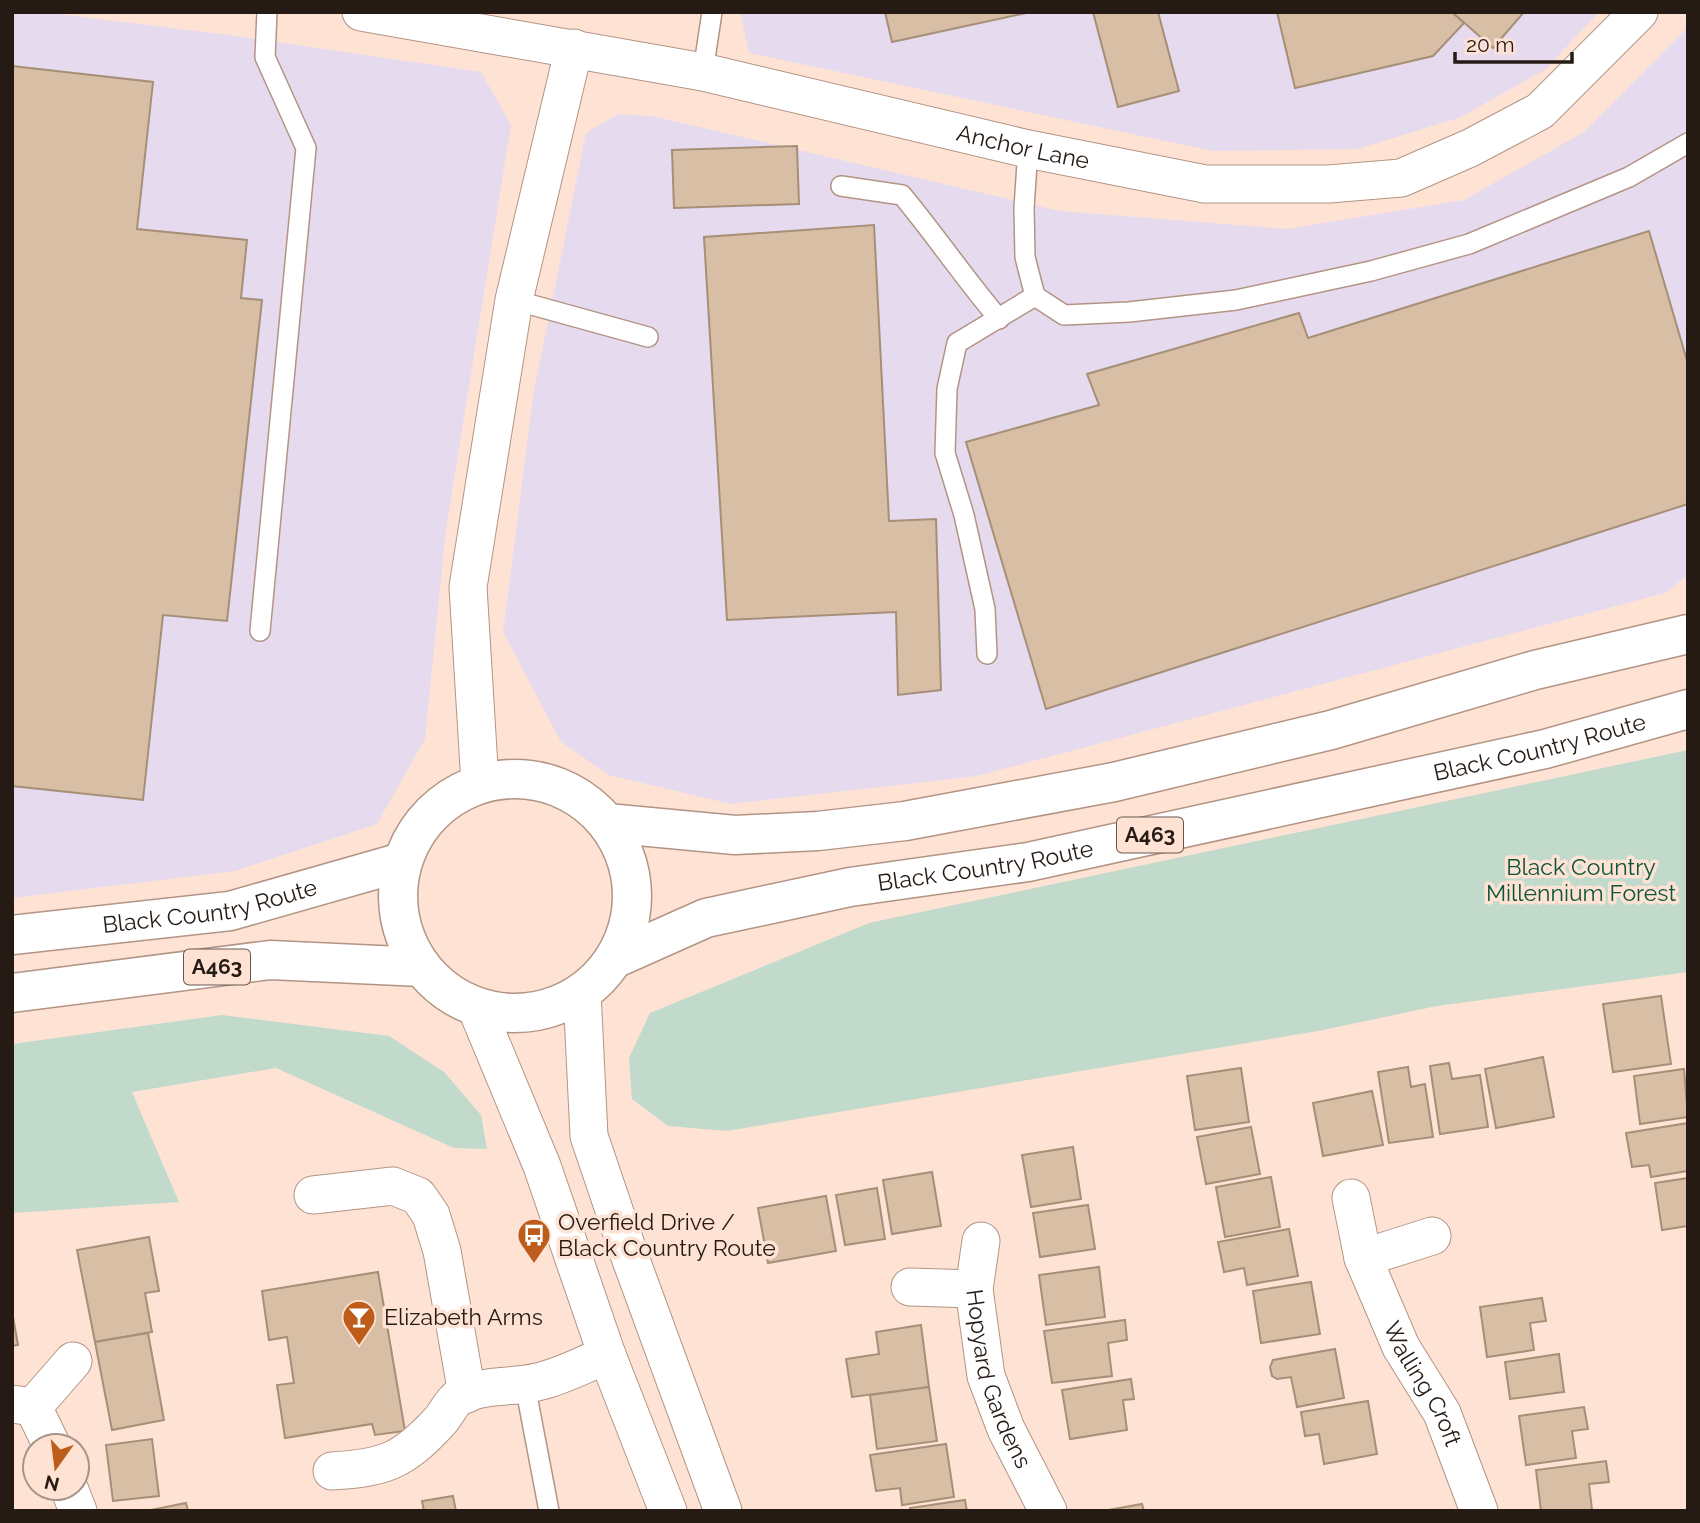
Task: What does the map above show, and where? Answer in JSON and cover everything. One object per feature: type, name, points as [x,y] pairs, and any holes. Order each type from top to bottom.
[{"type":"highway","points":[[1621,649],[1688,610]]},
{"type":"highway","points":[[607,823],[734,835],[818,831],[905,821],[1114,782],[1331,730],[1535,670],[1688,634]]},
{"type":"highway","name":"Black Country Route","points":[[614,958],[706,918],[850,887],[1028,862],[1545,749],[1688,709]]},
{"type":"highway","name":"Black Country Route","points":[[522,779],[549,784],[570,793],[587,804],[607,823],[628,863],[632,899],[625,937],[601,976],[582,992],[561,1003],[530,1012],[507,1012],[477,1007],[452,995],[433,980],[409,946],[401,922],[398,891],[402,862],[411,842],[433,812],[450,798],[480,784],[522,779]]},
{"type":"highway","name":"Black Country Route","points":[[12,936],[230,911],[402,862]]},
{"type":"highway","name":"A463","points":[[12,993],[270,960],[422,967]]},
{"type":"street","name":"Anchor Lane","points":[[362,12],[702,72],[1028,149],[1205,184],[1329,184],[1401,178],[1470,148],[1540,111],[1639,12]]},
{"type":"street","points":[[480,784],[468,587],[514,300],[574,48]]},
{"type":"street","points":[[582,992],[589,1136],[631,1260],[723,1511]]},
{"type":"street","points":[[477,1007],[542,1166],[607,1355],[668,1511]]},
{"type":"street","points":[[313,1195],[393,1186],[418,1196],[432,1215],[442,1251],[467,1394]]},
{"type":"street","name":"Walling Croft","points":[[1351,1198],[1363,1258],[1401,1347],[1442,1413],[1479,1511]]},
{"type":"street","points":[[1363,1258],[1432,1236]]},
{"type":"street","name":"Hopyard Gardens","points":[[981,1241],[974,1289],[986,1376],[1006,1429],[1048,1511]]},
{"type":"street","points":[[910,1287],[974,1289]]},
{"type":"street","points":[[332,1471],[362,1469],[400,1458],[422,1440],[457,1398],[479,1390],[540,1382],[607,1355]]},
{"type":"street","points":[[42,1432],[23,1405],[73,1361]]},
{"type":"lane","points":[[260,631],[306,148],[265,57],[267,12]]},
{"type":"lane","points":[[702,72],[712,12]]},
{"type":"lane","points":[[1028,149],[1024,208],[1025,257],[1035,296],[1064,315],[1129,312],[1236,300],[1371,271],[1469,244],[1629,177],[1688,144]]},
{"type":"lane","points":[[841,186],[902,195],[999,319]]},
{"type":"lane","points":[[987,654],[985,609],[964,515],[945,453],[947,389],[957,343],[1035,296]]},
{"type":"lane","points":[[514,300],[648,337]]},
{"type":"lane","points":[[524,1385],[549,1511]]},
{"type":"shaded area","points":[[12,12],[42,12],[228,35],[481,72],[511,125],[446,529],[425,739],[377,824],[235,871],[12,898]]},
{"type":"shaded area","points":[[740,12],[1599,12],[1546,69],[1461,117],[1358,149],[1213,151],[749,53]]},
{"type":"shaded area","points":[[1688,27],[1688,575],[1665,593],[977,776],[731,804],[609,775],[561,742],[503,632],[533,396],[586,133],[618,114],[652,116],[1060,211],[1288,229],[1464,200],[1584,132]]},
{"type":"green space","name":"Black Country Millennium Forest","points":[[1688,750],[1688,972],[1437,1006],[1318,1031],[727,1131],[668,1126],[632,1099],[629,1058],[650,1013],[869,923]]},
{"type":"green space","points":[[222,1015],[389,1036],[444,1072],[481,1115],[487,1149],[454,1148],[276,1068],[132,1092],[179,1202],[12,1213],[12,1044]]},
{"type":"building","points":[[885,12],[1031,12],[892,42]]},
{"type":"building","points":[[1093,12],[1158,12],[1179,91],[1118,107]]},
{"type":"building","points":[[1277,12],[1452,12],[1464,23],[1433,56],[1295,88]]},
{"type":"building","points":[[1452,12],[1524,12],[1493,48]]},
{"type":"building","points":[[12,66],[153,82],[137,229],[247,240],[241,298],[262,300],[227,621],[163,615],[143,800],[12,786]]},
{"type":"building","points":[[797,146],[799,204],[674,208],[672,150]]},
{"type":"building","points":[[874,225],[889,521],[936,519],[941,690],[898,695],[896,612],[727,620],[704,237]]},
{"type":"building","points":[[1649,231],[1688,364],[1688,504],[1046,709],[966,442],[1099,405],[1087,374],[1299,313],[1308,338]]},
{"type":"building","points":[[1661,996],[1671,1064],[1613,1072],[1603,1004]]},
{"type":"building","points":[[1543,1057],[1554,1117],[1496,1128],[1485,1069]]},
{"type":"building","points":[[1449,1063],[1452,1079],[1480,1075],[1488,1127],[1440,1134],[1430,1066]]},
{"type":"building","points":[[1408,1067],[1411,1087],[1425,1084],[1433,1137],[1389,1143],[1378,1072]]},
{"type":"building","points":[[1241,1068],[1249,1122],[1195,1130],[1187,1076]]},
{"type":"building","points":[[1684,1069],[1688,1117],[1640,1124],[1634,1076]]},
{"type":"building","points":[[1372,1091],[1383,1145],[1323,1156],[1313,1103]]},
{"type":"building","points":[[1688,1123],[1688,1171],[1651,1177],[1649,1165],[1632,1167],[1626,1133]]},
{"type":"building","points":[[1251,1127],[1260,1174],[1206,1184],[1197,1137]]},
{"type":"building","points":[[1073,1147],[1081,1199],[1031,1207],[1022,1155]]},
{"type":"building","points":[[932,1172],[941,1226],[892,1234],[883,1180]]},
{"type":"building","points":[[1271,1177],[1280,1227],[1225,1237],[1216,1187]]},
{"type":"building","points":[[1688,1178],[1688,1226],[1662,1230],[1655,1183]]},
{"type":"building","points":[[877,1188],[885,1239],[845,1245],[836,1195]]},
{"type":"building","points":[[826,1196],[836,1251],[768,1263],[758,1208]]},
{"type":"building","points":[[1088,1205],[1095,1249],[1040,1257],[1033,1213]]},
{"type":"building","points":[[1289,1229],[1298,1276],[1247,1285],[1244,1268],[1224,1272],[1218,1242]]},
{"type":"building","points":[[149,1237],[159,1291],[145,1293],[152,1332],[95,1342],[77,1250]]},
{"type":"building","points":[[1099,1267],[1105,1317],[1046,1325],[1039,1275]]},
{"type":"building","points":[[378,1272],[405,1431],[375,1435],[372,1424],[285,1438],[277,1385],[294,1383],[287,1337],[269,1340],[262,1291]]},
{"type":"building","points":[[1311,1282],[1320,1334],[1261,1343],[1253,1291]]},
{"type":"building","points":[[1542,1298],[1546,1321],[1530,1323],[1534,1350],[1487,1357],[1480,1307]]},
{"type":"building","points":[[12,1311],[18,1345],[12,1346]]},
{"type":"building","points":[[1125,1320],[1127,1340],[1108,1343],[1112,1376],[1052,1383],[1044,1331]]},
{"type":"building","points":[[921,1325],[929,1387],[852,1397],[846,1359],[879,1354],[876,1332]]},
{"type":"building","points":[[148,1333],[164,1420],[112,1430],[95,1342]]},
{"type":"building","points":[[1335,1349],[1344,1398],[1297,1407],[1291,1377],[1277,1379],[1272,1376],[1270,1367],[1273,1360]]},
{"type":"building","points":[[1559,1354],[1564,1392],[1510,1399],[1505,1362]]},
{"type":"building","points":[[1131,1379],[1134,1399],[1123,1400],[1127,1430],[1070,1439],[1062,1390]]},
{"type":"building","points":[[929,1387],[937,1441],[877,1449],[870,1395]]},
{"type":"building","points":[[1368,1401],[1377,1454],[1324,1464],[1319,1434],[1305,1436],[1301,1412]]},
{"type":"building","points":[[1584,1407],[1588,1429],[1572,1431],[1576,1458],[1526,1465],[1519,1416]]},
{"type":"building","points":[[152,1439],[159,1496],[113,1501],[106,1445]]},
{"type":"building","points":[[946,1444],[954,1497],[902,1505],[900,1488],[876,1491],[870,1455]]},
{"type":"building","points":[[1606,1461],[1609,1482],[1589,1484],[1592,1510],[1541,1511],[1536,1470]]},
{"type":"building","points":[[453,1496],[456,1511],[424,1511],[422,1501]]},
{"type":"building","points":[[965,1500],[967,1511],[910,1511],[910,1508]]},
{"type":"building","points":[[186,1503],[188,1511],[146,1511]]},
{"type":"building","points":[[1142,1504],[1144,1511],[1103,1511]]},
{"type":"place","name":"Overfield Drive / Black Country Route","points":[[534,1265]]},
{"type":"place","name":"Elizabeth Arms","points":[[359,1347]]}]
